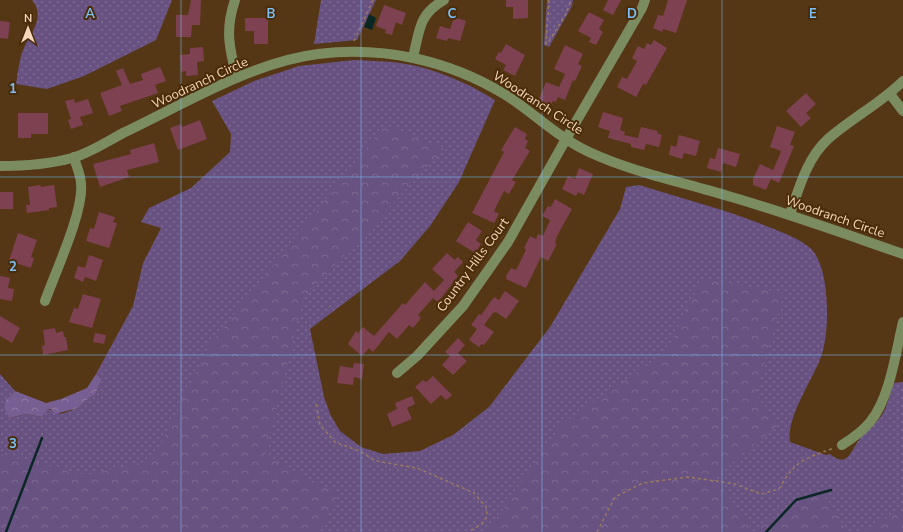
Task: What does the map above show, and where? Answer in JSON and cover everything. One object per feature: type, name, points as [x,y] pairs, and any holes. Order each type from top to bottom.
[{"type":"street","points":[[235,0],[230,15],[228,34],[237,78]]},
{"type":"street","points":[[413,57],[420,26],[426,14],[444,0]]},
{"type":"street","name":"Country Hills Court","points":[[397,373],[417,356],[467,300],[508,242],[566,138],[642,8],[645,0]]},
{"type":"street","name":"Woodranch Circle","points":[[0,166],[41,163],[74,157],[237,78],[287,60],[316,54],[343,51],[381,52],[413,57],[445,66],[476,79],[506,95],[588,152],[624,165],[790,214],[903,254]]},
{"type":"street","points":[[790,214],[804,172],[827,140],[890,94],[903,81]]},
{"type":"street","points":[[890,94],[903,111]]},
{"type":"street","points":[[45,301],[78,213],[82,195],[81,183],[74,157]]},
{"type":"street","points":[[842,446],[858,435],[872,420],[884,395],[903,322]]},
{"type":"path","points":[[354,41],[373,0]]},
{"type":"path","points":[[549,0],[546,44],[565,16],[571,0]]},
{"type":"path","points":[[316,404],[320,425],[335,442],[359,451],[376,461],[417,468],[474,493],[486,507],[487,516],[482,524],[468,532]]},
{"type":"path","points":[[597,532],[615,497],[643,483],[688,477],[735,484],[761,494],[779,489],[789,471],[806,459],[842,446]]},
{"type":"green space","points":[[32,0],[172,0],[156,40],[84,76],[47,89],[16,84],[22,52],[36,24],[38,12]]},
{"type":"green space","points":[[321,0],[376,0],[357,40],[314,44]]},
{"type":"green space","points":[[547,0],[573,0],[572,6],[549,47],[544,45]]},
{"type":"green space","points":[[354,60],[383,61],[425,68],[473,87],[495,100],[459,182],[430,226],[400,261],[310,329],[324,397],[331,416],[340,431],[361,447],[383,454],[420,451],[453,435],[489,407],[550,327],[620,209],[626,187],[639,185],[724,211],[774,229],[809,247],[816,256],[825,283],[827,300],[826,332],[821,357],[796,410],[792,422],[790,442],[826,455],[830,454],[841,460],[845,459],[851,453],[856,444],[882,415],[894,383],[903,382],[903,532],[0,532],[0,374],[15,391],[9,397],[7,414],[10,418],[26,414],[42,417],[48,409],[61,414],[78,408],[90,397],[95,395],[102,379],[96,374],[133,306],[143,263],[161,228],[141,222],[149,208],[191,188],[230,152],[231,134],[212,101],[254,81],[299,66]]},
{"type":"green space","points":[[385,125],[444,149],[303,299],[265,456],[338,494],[320,532],[0,532],[0,454],[86,475],[153,460],[209,346]]},
{"type":"green space","points":[[702,279],[784,293],[756,394],[777,426],[715,478],[754,531],[820,491],[848,532],[487,532],[562,424],[666,352]]},
{"type":"green space","points":[[96,374],[102,379],[95,395],[90,397],[78,408],[55,414],[51,409],[48,409],[42,417],[26,414],[9,418],[5,409],[5,401],[15,391],[46,403],[61,399],[87,388]]},
{"type":"green space","points":[[903,510],[903,532],[861,532]]},
{"type":"water","points":[[369,14],[376,18],[372,30],[364,27]]},
{"type":"building","points":[[191,0],[201,0],[200,25],[192,25],[191,37],[176,37],[176,15],[188,15]]},
{"type":"building","points":[[506,0],[528,0],[528,18],[513,19],[513,7],[506,7]]},
{"type":"building","points":[[608,0],[621,0],[613,15],[603,10]]},
{"type":"building","points":[[668,0],[687,0],[676,33],[663,29],[662,32],[653,28],[658,15],[663,16]]},
{"type":"building","points":[[384,5],[406,13],[402,25],[396,22],[392,35],[385,33],[386,30],[376,26]]},
{"type":"building","points":[[589,12],[604,20],[599,29],[603,32],[596,45],[589,42],[591,38],[578,31]]},
{"type":"building","points":[[454,17],[466,21],[460,41],[448,38],[447,41],[436,38],[440,26],[450,29]]},
{"type":"building","points":[[245,18],[268,18],[268,44],[254,44],[254,31],[245,31]]},
{"type":"building","points":[[0,21],[10,22],[8,39],[0,38]]},
{"type":"building","points":[[654,40],[667,48],[646,85],[643,84],[636,97],[617,87],[622,77],[627,79],[637,61],[632,58],[638,46],[644,49],[647,43],[651,45]]},
{"type":"building","points":[[506,44],[525,55],[515,76],[503,70],[506,65],[495,59],[499,52],[501,53]]},
{"type":"building","points":[[565,45],[583,54],[578,64],[582,66],[575,81],[573,80],[565,100],[558,97],[556,102],[553,101],[550,107],[538,101],[546,82],[559,87],[565,74],[554,69]]},
{"type":"building","points":[[203,47],[204,61],[197,62],[198,75],[186,76],[186,71],[181,72],[180,55],[190,54],[190,48]]},
{"type":"building","points":[[160,67],[166,81],[155,85],[158,93],[120,106],[122,111],[109,116],[100,93],[122,85],[116,71],[123,68],[130,84],[143,80],[141,74]]},
{"type":"building","points":[[806,93],[816,104],[806,113],[811,118],[801,127],[786,111]]},
{"type":"building","points":[[74,99],[75,103],[88,99],[93,113],[80,117],[83,125],[71,129],[68,120],[71,119],[65,101]]},
{"type":"building","points":[[603,112],[623,118],[620,130],[625,132],[624,135],[638,138],[641,127],[658,131],[657,133],[662,135],[659,147],[646,144],[644,150],[631,147],[631,144],[608,138],[610,131],[598,127]]},
{"type":"building","points":[[18,113],[48,113],[48,134],[31,134],[31,138],[18,138]]},
{"type":"building","points":[[200,120],[207,139],[178,150],[170,128],[181,124],[182,127]]},
{"type":"building","points":[[777,126],[795,132],[790,145],[794,146],[779,183],[771,179],[766,190],[753,185],[753,179],[760,164],[773,170],[778,159],[781,151],[770,147]]},
{"type":"building","points":[[515,127],[527,134],[525,139],[528,141],[525,148],[530,151],[512,180],[516,182],[509,194],[504,191],[494,211],[499,214],[494,223],[472,213],[504,152],[501,150]]},
{"type":"building","points":[[679,135],[700,141],[696,156],[684,153],[682,159],[669,155],[671,145],[676,147]]},
{"type":"building","points":[[154,143],[159,162],[127,170],[129,177],[100,187],[93,164],[131,154],[130,150]]},
{"type":"building","points":[[718,148],[740,154],[736,167],[723,163],[721,172],[707,168],[710,158],[715,159]]},
{"type":"building","points":[[579,168],[593,174],[584,195],[578,192],[576,196],[562,189],[568,176],[575,179]]},
{"type":"building","points":[[40,185],[41,187],[54,185],[57,207],[49,208],[49,210],[27,213],[26,205],[30,205],[28,187]]},
{"type":"building","points":[[0,192],[13,192],[13,209],[0,209]]},
{"type":"building","points":[[555,199],[572,209],[557,236],[555,243],[557,244],[548,261],[541,257],[526,288],[506,279],[506,276],[511,268],[516,270],[526,250],[524,248],[530,236],[536,239],[538,234],[543,236],[550,220],[542,216],[548,206],[551,207]]},
{"type":"building","points":[[99,212],[115,217],[113,222],[117,223],[109,248],[86,241],[90,228],[94,229]]},
{"type":"building","points":[[468,222],[482,231],[476,240],[481,244],[475,253],[456,241]]},
{"type":"building","points":[[18,233],[37,240],[31,257],[34,258],[31,268],[9,261]]},
{"type":"building","points":[[447,253],[455,260],[458,257],[463,262],[454,272],[458,276],[438,302],[433,298],[418,315],[421,318],[413,328],[409,325],[397,339],[389,332],[373,352],[369,348],[362,356],[348,344],[356,331],[358,333],[363,327],[374,336],[403,303],[405,305],[425,282],[434,291],[444,280],[432,269]]},
{"type":"building","points":[[89,255],[103,260],[96,281],[85,277],[83,282],[74,278],[78,266],[85,268]]},
{"type":"building","points":[[0,276],[10,278],[8,288],[14,289],[12,301],[0,299]]},
{"type":"building","points":[[505,291],[519,301],[506,319],[496,312],[493,313],[484,325],[494,332],[484,345],[482,344],[479,347],[469,340],[477,329],[471,325],[479,314],[481,315],[494,297],[499,300]]},
{"type":"building","points":[[83,294],[101,299],[92,328],[69,322],[74,308],[78,309]]},
{"type":"building","points":[[0,316],[20,328],[12,343],[0,336]]},
{"type":"building","points":[[55,328],[56,333],[63,331],[64,337],[66,337],[68,350],[43,355],[42,346],[45,345],[43,330]]},
{"type":"building","points":[[95,333],[106,335],[104,344],[93,342]]},
{"type":"building","points":[[458,338],[465,345],[458,353],[467,361],[453,375],[442,365],[450,356],[445,352]]},
{"type":"building","points":[[354,363],[364,364],[362,379],[354,377],[353,385],[337,383],[340,366],[353,368]]},
{"type":"building","points":[[433,376],[452,395],[446,400],[441,395],[431,404],[415,387],[423,380],[426,382]]},
{"type":"building","points":[[412,396],[415,404],[407,408],[412,419],[392,427],[387,414],[397,409],[395,403]]},
{"type":"waterway","points":[[6,532],[42,438]]},
{"type":"waterway","points":[[766,532],[796,500],[831,490]]}]
